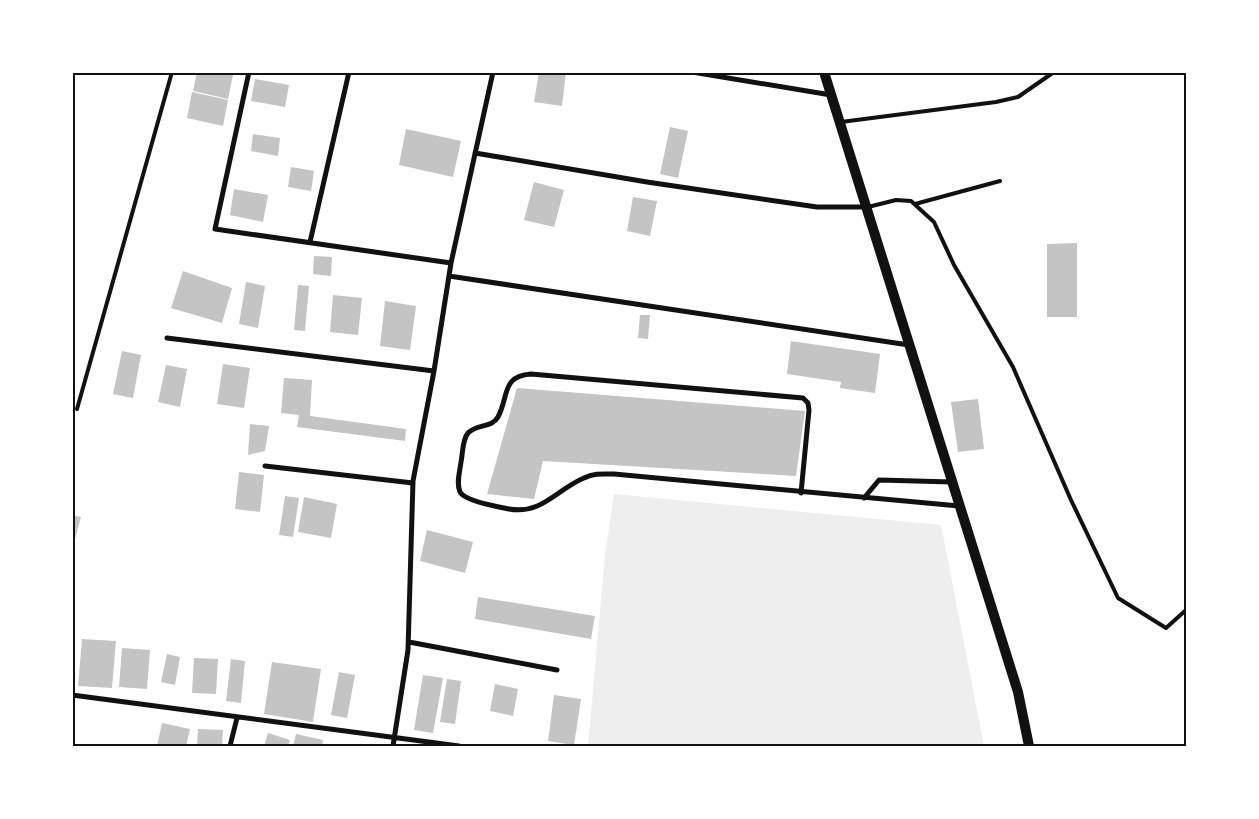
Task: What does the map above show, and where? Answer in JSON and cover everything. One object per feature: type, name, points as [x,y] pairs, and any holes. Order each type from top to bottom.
[{"type":"main road","points":[[824,72],[1018,692],[1029,746]]},
{"type":"street","points":[[249,72],[215,229],[451,263]]},
{"type":"street","points":[[310,242],[349,72]]},
{"type":"street","points":[[394,746],[409,642],[413,483],[434,371],[451,263],[493,72]]},
{"type":"street","points":[[692,72],[831,95]]},
{"type":"street","points":[[476,153],[648,182],[818,207],[866,208]]},
{"type":"street","points":[[449,276],[909,345]]},
{"type":"street","points":[[167,338],[434,371]]},
{"type":"street","points":[[801,493],[810,410],[808,403],[803,398],[531,374],[515,378],[509,384],[497,418],[493,423],[469,432],[465,439],[458,482],[460,492],[466,498],[512,509],[541,506],[583,478],[595,474],[614,474],[801,493],[959,506]]},
{"type":"street","points":[[264,466],[413,483]]},
{"type":"street","points":[[864,498],[879,480],[952,482]]},
{"type":"street","points":[[409,642],[557,670]]},
{"type":"street","points":[[72,694],[237,718],[460,746]]},
{"type":"street","points":[[230,746],[237,718]]},
{"type":"lane","points":[[77,409],[172,72]]},
{"type":"lane","points":[[840,122],[996,102],[1018,97],[1054,72]]},
{"type":"lane","points":[[915,204],[1000,181]]},
{"type":"lane","points":[[866,208],[896,200],[911,201],[934,222],[954,265],[1013,367],[1071,500],[1118,598],[1166,628],[1186,610]]},
{"type":"shaded area","points":[[614,494],[941,525],[984,746],[588,746],[605,555]]},
{"type":"building","points":[[197,72],[233,75],[228,99],[193,91]]},
{"type":"building","points":[[539,72],[566,72],[562,106],[534,102]]},
{"type":"building","points":[[255,79],[289,85],[285,107],[251,101]]},
{"type":"building","points":[[192,92],[228,100],[223,126],[187,118]]},
{"type":"building","points":[[670,127],[688,131],[678,178],[660,174]]},
{"type":"building","points":[[406,129],[461,141],[453,177],[399,165]]},
{"type":"building","points":[[253,134],[280,138],[278,156],[251,151]]},
{"type":"building","points":[[291,167],[314,171],[311,191],[288,187]]},
{"type":"building","points":[[534,182],[564,190],[554,227],[524,220]]},
{"type":"building","points":[[234,189],[268,195],[263,222],[230,215]]},
{"type":"building","points":[[633,197],[657,201],[650,236],[627,231]]},
{"type":"building","points":[[1077,243],[1077,317],[1047,317],[1047,244]]},
{"type":"building","points":[[314,256],[332,257],[331,276],[313,274]]},
{"type":"building","points":[[183,271],[232,288],[222,323],[171,308]]},
{"type":"building","points":[[246,282],[265,286],[258,328],[239,324]]},
{"type":"building","points":[[298,285],[309,286],[305,331],[294,330]]},
{"type":"building","points":[[333,295],[362,298],[358,335],[330,332]]},
{"type":"building","points":[[385,301],[416,306],[410,350],[380,346]]},
{"type":"building","points":[[640,315],[650,315],[648,339],[638,338]]},
{"type":"building","points":[[791,341],[880,354],[875,393],[840,388],[841,382],[787,374]]},
{"type":"building","points":[[122,351],[141,355],[133,398],[113,394]]},
{"type":"building","points":[[223,364],[250,368],[244,408],[217,404]]},
{"type":"building","points":[[166,365],[187,369],[180,407],[158,402]]},
{"type":"building","points":[[284,378],[312,380],[310,416],[406,429],[405,441],[297,427],[299,415],[281,413]]},
{"type":"building","points":[[517,388],[805,411],[796,476],[543,461],[534,499],[487,494]]},
{"type":"building","points":[[978,399],[984,449],[958,452],[951,402]]},
{"type":"building","points":[[250,424],[269,426],[265,451],[248,455]]},
{"type":"building","points":[[239,472],[264,475],[260,512],[235,509]]},
{"type":"building","points":[[285,496],[299,498],[293,537],[279,535]]},
{"type":"building","points":[[304,497],[337,504],[331,538],[298,532]]},
{"type":"building","points":[[72,515],[81,517],[73,546],[72,546]]},
{"type":"building","points":[[427,530],[473,542],[465,573],[420,561]]},
{"type":"building","points":[[478,597],[595,616],[591,639],[475,619]]},
{"type":"building","points":[[82,639],[116,641],[112,688],[78,686]]},
{"type":"building","points":[[122,648],[150,650],[147,689],[119,687]]},
{"type":"building","points":[[167,654],[180,657],[175,685],[161,682]]},
{"type":"building","points":[[194,658],[218,659],[216,694],[192,693]]},
{"type":"building","points":[[231,659],[245,661],[241,703],[226,701]]},
{"type":"building","points":[[272,662],[321,669],[313,722],[264,714]]},
{"type":"building","points":[[339,672],[355,675],[347,718],[331,715]]},
{"type":"building","points":[[423,675],[443,678],[433,733],[414,730]]},
{"type":"building","points":[[447,679],[461,681],[455,724],[440,722]]},
{"type":"building","points":[[495,684],[518,689],[513,716],[490,711]]},
{"type":"building","points":[[554,695],[581,699],[574,745],[548,741]]},
{"type":"building","points":[[162,723],[190,729],[186,746],[157,746]]},
{"type":"building","points":[[198,729],[223,730],[222,746],[197,746]]},
{"type":"building","points":[[268,733],[290,740],[288,746],[264,746]]},
{"type":"building","points":[[296,734],[323,740],[322,746],[293,746]]}]
